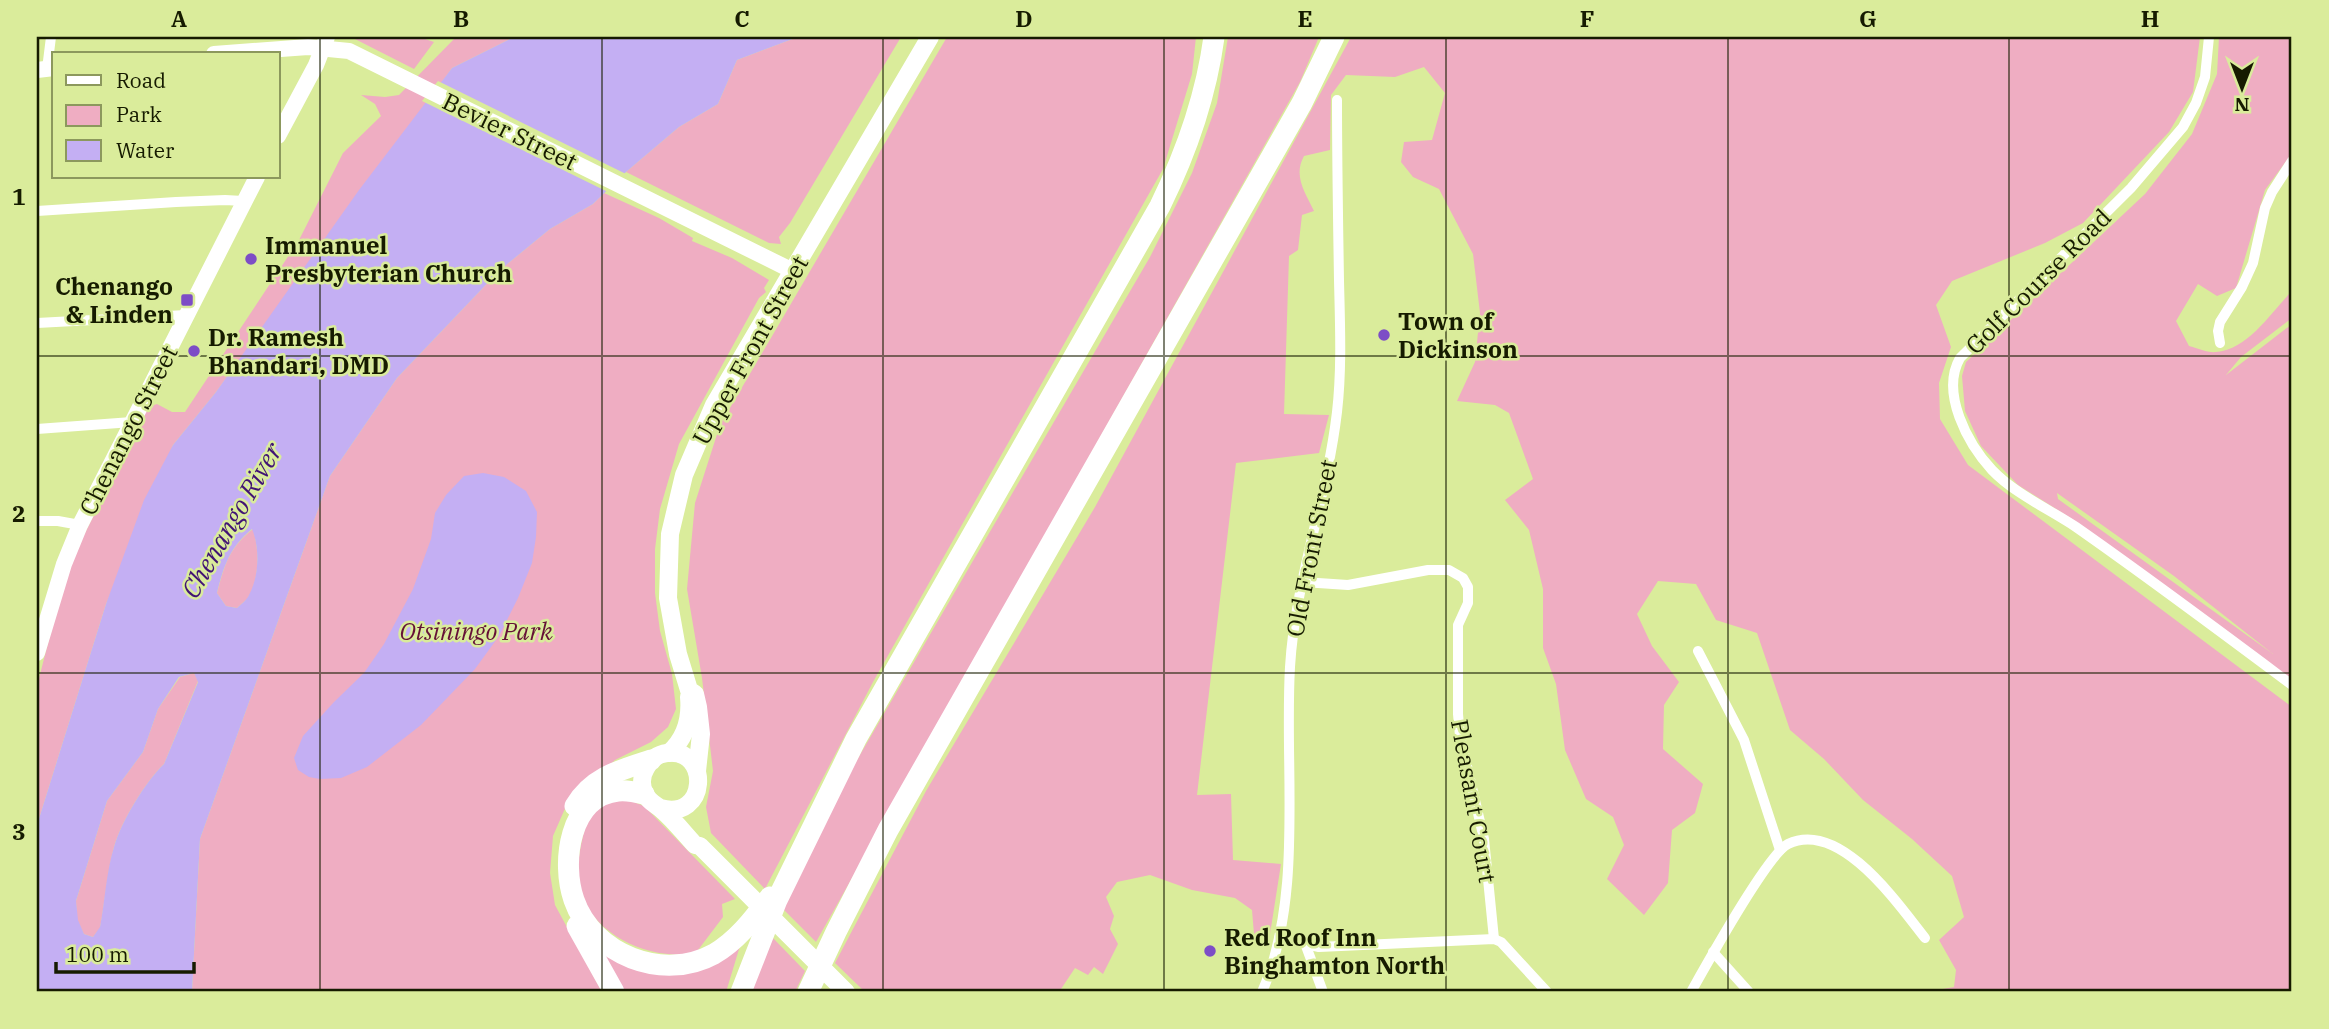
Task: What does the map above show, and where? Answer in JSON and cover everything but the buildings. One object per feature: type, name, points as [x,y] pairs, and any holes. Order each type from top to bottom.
[{"type":"highway","points":[[741,992],[774,905],[856,739],[1157,213],[1183,158],[1194,127],[1208,79],[1214,37]]},
{"type":"highway","points":[[808,992],[883,840],[1302,103],[1334,37]]},
{"type":"highway","points":[[614,992],[570,914],[558,874],[560,845],[569,816],[595,782],[608,774],[660,757]]},
{"type":"highway","points":[[652,801],[618,791],[601,797],[579,818],[571,838],[568,877],[580,914],[600,939],[624,955],[638,961],[667,965],[712,955],[736,938],[790,871]]},
{"type":"main road","name":"Upper Front Street","points":[[652,801],[643,774],[679,742],[689,712],[689,690],[673,635],[668,598],[670,534],[679,491],[694,449],[715,405],[930,37]]},
{"type":"main road","name":"Bevier Street","points":[[241,52],[308,47],[325,43],[349,51],[793,271]]},
{"type":"main road","points":[[280,132],[325,43]]},
{"type":"main road","name":"Chenango Street","points":[[37,653],[64,564],[80,525],[256,178]]},
{"type":"main road","name":"Upper Front Street","points":[[689,690],[695,694],[701,722],[698,787],[691,802],[692,822],[700,846]]},
{"type":"main road","points":[[660,757],[685,757],[697,771]]},
{"type":"main road","points":[[652,801],[676,810],[691,802]]},
{"type":"main road","points":[[652,801],[842,988]]},
{"type":"street","points":[[46,69],[51,37]]},
{"type":"street","name":"Golf Course Road","points":[[2210,37],[2204,77],[2196,103],[2183,127],[2132,188],[1960,358],[1954,380],[1955,401],[1963,428],[1972,444],[2001,478],[2075,527],[2292,685]]},
{"type":"street","name":"Old Front Street","points":[[1262,992],[1279,939],[1287,888],[1290,666],[1303,582],[1337,411],[1340,347],[1337,100]]},
{"type":"street","points":[[2220,343],[2220,322],[2242,287],[2253,263],[2265,208],[2292,161]]},
{"type":"street","points":[[37,211],[243,201]]},
{"type":"street","points":[[37,323],[186,315]]},
{"type":"street","points":[[37,429],[132,422]]},
{"type":"street","points":[[37,521],[80,525]]},
{"type":"street","name":"Pleasant Court","points":[[1303,582],[1348,584],[1428,570],[1449,570],[1463,578],[1468,587],[1468,603],[1458,625],[1458,714],[1468,773],[1484,839],[1494,939]]},
{"type":"street","points":[[1698,651],[1744,740],[1780,850]]},
{"type":"street","points":[[1690,992],[1780,850],[1796,841],[1814,840],[1849,855],[1880,882],[1925,938]]},
{"type":"street","points":[[1279,939],[1306,946],[1494,939],[1501,942],[1546,992]]},
{"type":"street","points":[[1306,946],[1323,992]]},
{"type":"street","points":[[1713,952],[1749,992]]},
{"type":"green space","points":[[351,37],[419,37],[434,42],[414,69]]},
{"type":"green space","points":[[456,37],[514,37],[452,68],[216,392],[173,445],[106,604],[37,825],[37,686],[62,589],[78,547],[148,407],[157,404],[172,412],[185,412],[299,240],[343,153],[381,116],[375,104],[361,95],[399,95]]},
{"type":"green space","points":[[798,37],[901,37],[790,223],[779,237],[781,244],[769,243],[626,172],[679,127],[718,104],[737,60]]},
{"type":"green space","points":[[947,37],[1196,37],[1192,74],[1163,169],[873,682],[765,889],[711,833],[706,807],[713,771],[702,678],[687,589],[695,503],[720,425]]},
{"type":"green space","points":[[1228,37],[1319,37],[1300,82],[816,942],[783,909],[843,784],[1150,257],[1192,173],[1217,103]]},
{"type":"green space","points":[[1351,37],[2200,37],[2193,92],[2169,132],[2083,223],[2045,243],[1952,281],[1936,305],[1951,347],[1939,383],[1940,419],[1968,465],[2292,707],[2292,992],[1926,992],[1954,987],[1956,970],[1939,940],[1964,917],[1952,876],[1912,839],[1863,800],[1824,759],[1790,730],[1757,633],[1716,620],[1696,584],[1658,581],[1637,614],[1652,646],[1679,682],[1664,705],[1663,749],[1703,784],[1695,813],[1672,830],[1668,883],[1644,915],[1607,879],[1624,845],[1613,817],[1586,799],[1565,750],[1556,684],[1543,648],[1543,589],[1529,530],[1505,500],[1533,479],[1509,413],[1495,405],[1457,401],[1475,362],[1480,313],[1473,254],[1439,189],[1413,177],[1401,162],[1404,142],[1432,140],[1445,93],[1424,67],[1395,77],[1346,75],[1331,95],[1330,150],[1304,156],[1301,163],[1300,177],[1314,211],[1302,215],[1298,250],[1289,256],[1284,414],[1329,415],[1319,453],[1236,463],[1197,795],[1231,794],[1233,860],[1281,864],[1268,947],[1255,946],[1252,910],[1235,898],[1192,890],[1150,875],[1117,882],[1106,897],[1114,916],[1110,929],[1118,944],[1103,974],[1094,967],[1088,975],[1075,968],[1059,992],[865,992],[835,963],[926,791],[1095,507]]},
{"type":"green space","points":[[2219,37],[2292,37],[2292,153],[2265,190],[2236,288],[2217,296],[2198,284],[2176,321],[2189,346],[2213,352],[2228,349],[2249,337],[2292,291],[2292,318],[2241,357],[2226,375],[2292,324],[2292,682],[2072,519],[2018,485],[1981,446],[1965,411],[1962,376],[1966,362],[2145,194],[2192,134],[2217,74]],"holes":[[[2057,493],[2174,576],[2273,654],[2058,499]]]},
{"type":"green space","name":"Otsiningo Park","points":[[604,193],[659,218],[693,238],[692,241],[732,258],[769,280],[764,288],[766,292],[759,298],[679,444],[660,509],[655,549],[655,593],[660,631],[672,674],[676,709],[668,727],[651,742],[615,760],[567,804],[553,836],[550,873],[555,905],[602,992],[192,992],[200,839],[330,476],[397,378],[500,270],[550,229],[593,204]]},
{"type":"green space","points":[[253,529],[257,562],[253,588],[248,598],[237,608],[226,606],[217,593],[223,573],[233,550]]},
{"type":"green space","points":[[194,673],[198,681],[164,764],[142,792],[117,837],[100,928],[93,937],[84,934],[77,920],[76,901],[107,801],[143,752],[158,709],[180,677]]},
{"type":"green space","points":[[623,798],[644,806],[735,899],[722,904],[723,917],[695,954],[661,953],[629,943],[601,924],[581,897],[578,871],[587,822],[604,801]]},
{"type":"green space","points":[[771,936],[805,971],[795,992],[752,992]]},
{"type":"green space","points":[[593,942],[666,972],[710,967],[740,946],[726,992],[622,992]]},
{"type":"water","name":"Chenango River","points":[[514,37],[798,37],[737,60],[718,104],[679,127],[593,204],[550,229],[500,270],[397,378],[330,476],[200,839],[192,992],[37,992],[37,825],[106,604],[144,500],[173,445],[216,392],[359,190],[452,68]],"holes":[[[252,529],[257,553],[252,588],[247,599],[237,608],[226,606],[217,593],[222,574],[233,550]],[[194,673],[198,682],[164,764],[142,792],[117,837],[109,867],[100,927],[93,937],[84,934],[78,920],[76,901],[107,801],[143,752],[158,709],[179,677]]]},
{"type":"water","points":[[483,473],[504,477],[526,491],[537,512],[532,563],[499,636],[475,669],[421,725],[367,767],[341,778],[309,777],[298,770],[294,758],[303,736],[364,673],[384,644],[413,589],[431,539],[435,513],[446,495],[464,476]]},
{"type":"pier","points":[[438,81],[628,175],[610,193],[422,101]]},
{"type":"place","name":"Immanuel Presbyterian Church","points":[[251,259]]},
{"type":"place","name":"Chenango & Linden","points":[[187,300]]},
{"type":"place","name":"Town of Dickinson","points":[[1384,335]]},
{"type":"place","name":"Dr. Ramesh Bhandari, DMD","points":[[194,351]]},
{"type":"place","name":"Red Roof Inn Binghamton North","points":[[1210,951]]}]
